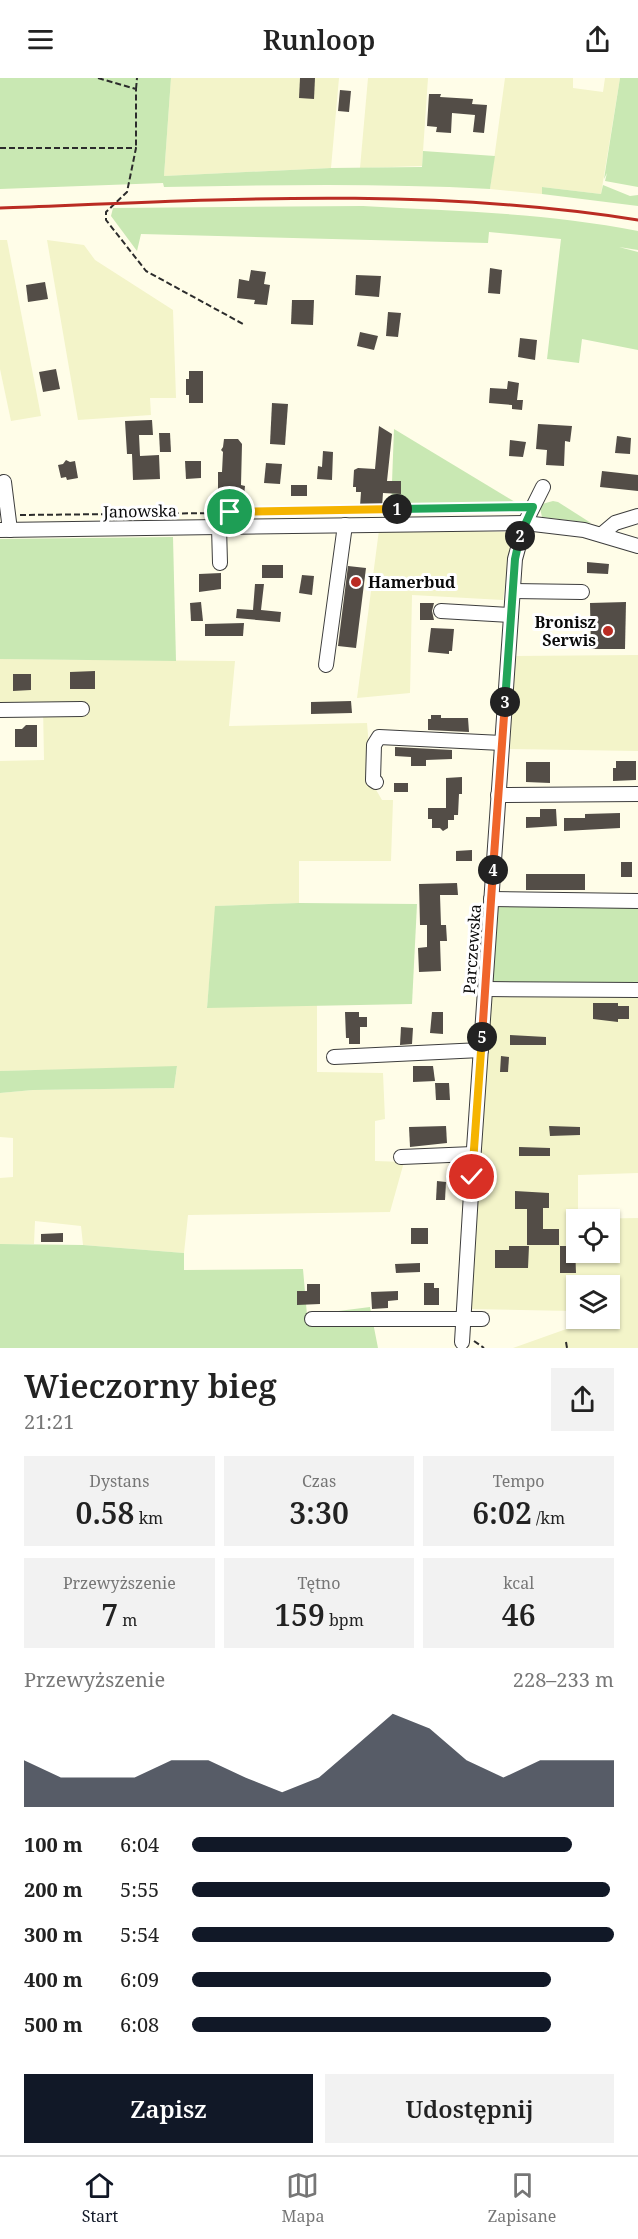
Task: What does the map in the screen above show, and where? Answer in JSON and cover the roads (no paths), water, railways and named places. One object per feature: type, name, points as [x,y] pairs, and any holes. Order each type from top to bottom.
[{"type":"street","points":[[4,482],[9,515],[5,530]]},
{"type":"street","name":"Parczewska","points":[[312,1319],[469,1328],[473,1155],[515,559],[525,523],[543,487]]},
{"type":"street","points":[[602,534],[615,523],[638,516]]},
{"type":"street","name":"Janowska","points":[[5,530],[525,523],[569,527],[602,534],[638,546]]},
{"type":"street","points":[[326,665],[345,525]]},
{"type":"street","points":[[219,527],[220,563]]},
{"type":"street","points":[[513,591],[582,592]]},
{"type":"street","points":[[441,611],[511,615]]},
{"type":"street","points":[[0,710],[82,709]]},
{"type":"street","points":[[376,782],[373,780],[374,745],[379,737],[502,743]]},
{"type":"street","points":[[498,795],[638,794]]},
{"type":"street","points":[[491,899],[638,901]]},
{"type":"street","points":[[486,989],[638,990]]},
{"type":"street","points":[[334,1057],[481,1050]]},
{"type":"street","points":[[400,1157],[473,1155]]},
{"type":"railway","points":[[0,208],[240,199],[399,199],[558,209],[638,220]]},
{"type":"place","name":"Hamerbud","points":[[356,582]]},
{"type":"place","name":"Bronisz Serwis","points":[[608,631]]}]
